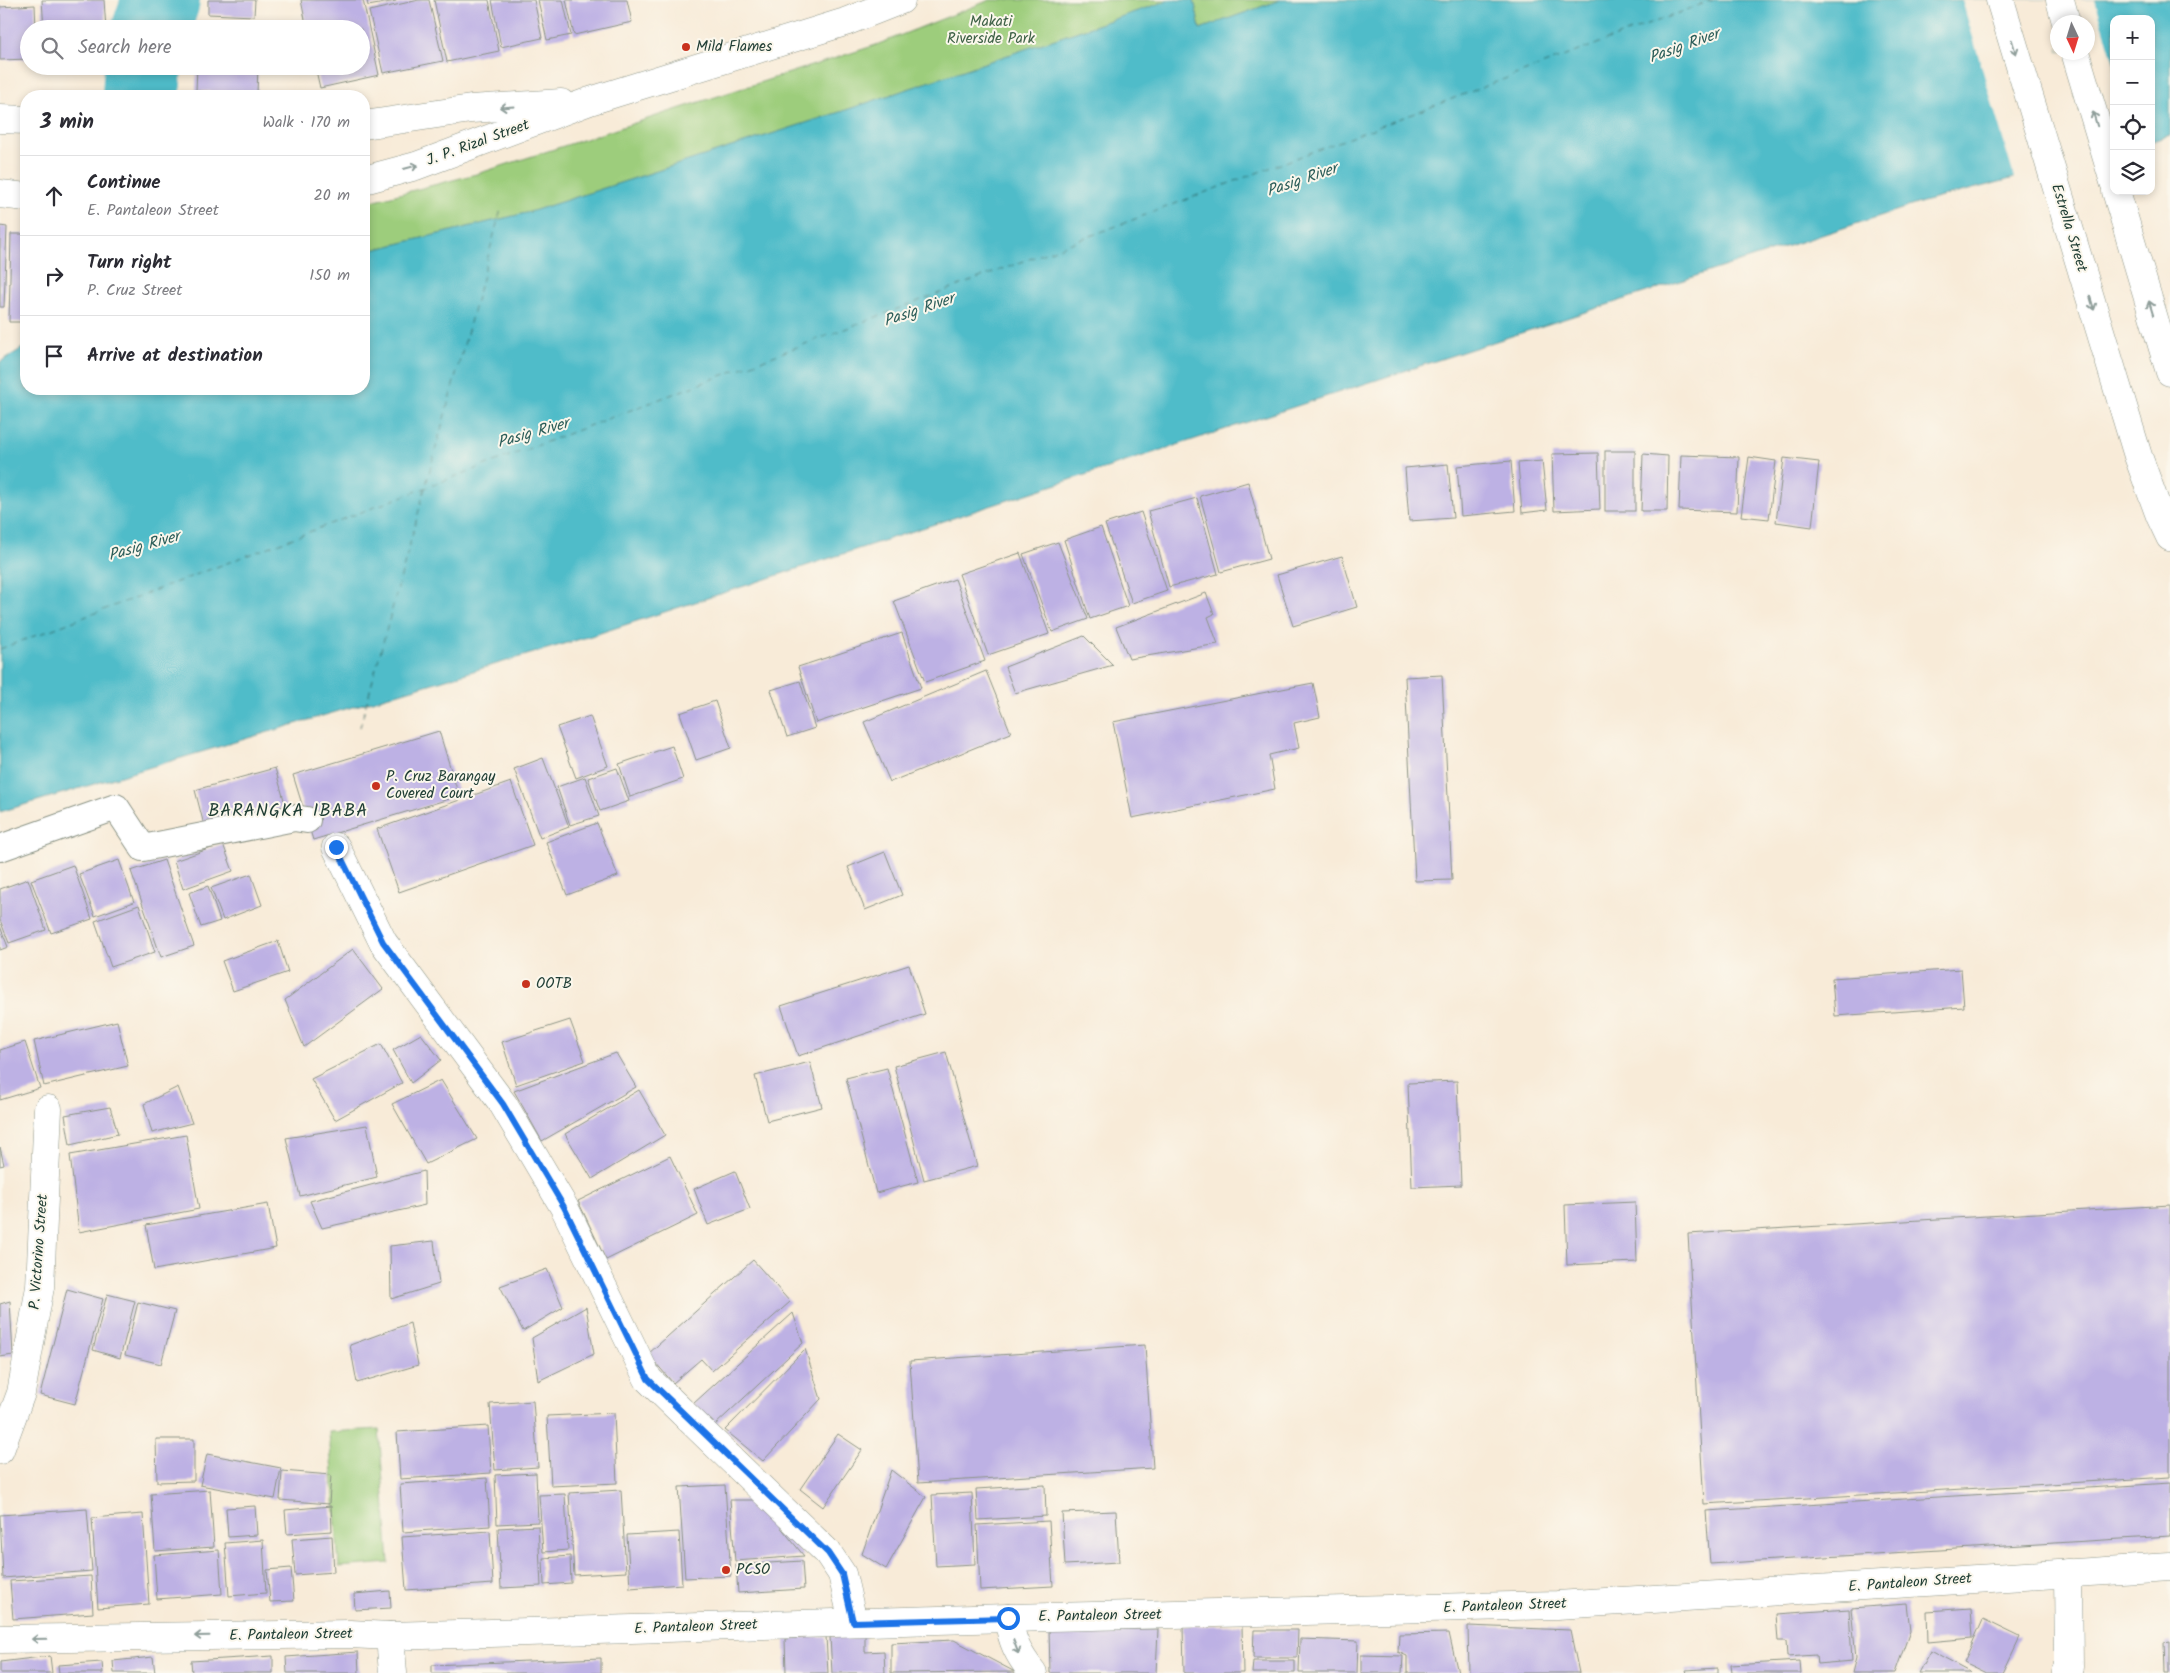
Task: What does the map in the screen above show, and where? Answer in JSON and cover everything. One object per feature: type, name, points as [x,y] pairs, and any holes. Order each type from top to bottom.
[{"type":"street","name":"J. P. Rizal Street","points":[[370,178],[416,166],[590,101],[845,22],[901,0]]},
{"type":"street","name":"Estrella Street","points":[[2000,0],[2138,456],[2170,538]]},
{"type":"street","points":[[2060,0],[2064,15]]},
{"type":"street","points":[[2077,60],[2110,169]]},
{"type":"street","name":"J. P. Rizal Street","points":[[370,124],[471,109],[590,101]]},
{"type":"street","points":[[0,119],[20,120]]},
{"type":"street","points":[[0,194],[20,196]]},
{"type":"street","points":[[2117,195],[2170,372]]},
{"type":"street","points":[[0,848],[116,807],[143,848],[294,818],[307,820]]},
{"type":"street","points":[[336,847],[383,942],[503,1104],[564,1207],[648,1379],[828,1553],[842,1574],[853,1622]]},
{"type":"street","name":"P. Victorino Street","points":[[0,1450],[10,1394],[40,1287],[48,1109]]},
{"type":"street","name":"E. Pantaleon Street","points":[[0,1639],[350,1634],[390,1636],[853,1622],[1557,1605],[2170,1567]]},
{"type":"street","points":[[2068,1573],[2071,1671]]},
{"type":"street","points":[[1008,1618],[1018,1654],[1032,1673]]},
{"type":"street","points":[[390,1636],[393,1673]]},
{"type":"green space","name":"Makati Riverside Park","points":[[990,0],[1170,0],[843,111],[530,212],[370,251],[370,201],[480,173],[876,45]]},
{"type":"green space","points":[[1194,0],[1280,0],[1200,29]]},
{"type":"green space","points":[[379,1429],[389,1563],[339,1567],[329,1432]]},
{"type":"water","name":"Pasig River","points":[[1170,0],[1194,0],[1200,29],[1280,0],[2170,0],[2170,135],[2155,141],[2155,15],[2110,15],[2110,153],[1923,202],[594,635],[0,812],[0,362],[20,350],[20,395],[370,395],[370,251],[530,212],[843,111]]},
{"type":"pier","points":[[1962,0],[2095,0],[2110,50],[2110,155],[2015,180]]},
{"type":"building","points":[[42,0],[104,0],[105,20],[43,20]]},
{"type":"building","points":[[208,0],[255,0],[254,16],[208,14]]},
{"type":"building","points":[[301,0],[363,0],[367,20],[305,20]]},
{"type":"building","points":[[367,0],[396,0],[396,1],[368,6]]},
{"type":"building","points":[[419,0],[429,0],[443,61],[383,73],[369,11]]},
{"type":"building","points":[[434,0],[489,0],[499,51],[447,62]]},
{"type":"building","points":[[492,0],[534,0],[542,38],[501,47]]},
{"type":"building","points":[[538,0],[563,0],[571,35],[547,40]]},
{"type":"building","points":[[566,0],[627,0],[632,22],[574,35]]},
{"type":"building","points":[[35,5],[36,20],[20,20],[20,59],[0,60],[0,7]]},
{"type":"building","points":[[370,33],[379,75],[320,88],[317,75],[370,75]]},
{"type":"building","points":[[197,75],[258,75],[257,90],[196,90]]},
{"type":"building","points":[[0,226],[7,227],[4,307],[0,307]]},
{"type":"building","points":[[11,234],[20,234],[20,322],[9,322]]},
{"type":"building","points":[[1605,451],[1635,451],[1635,511],[1605,511]]},
{"type":"building","points":[[1598,453],[1600,509],[1554,511],[1552,454]]},
{"type":"building","points":[[1643,454],[1668,456],[1667,511],[1641,511]]},
{"type":"building","points":[[1681,455],[1739,457],[1737,512],[1679,510]]},
{"type":"building","points":[[1749,457],[1776,461],[1769,519],[1741,516]]},
{"type":"building","points":[[1784,458],[1819,462],[1812,527],[1776,522]]},
{"type":"building","points":[[1511,461],[1515,511],[1461,516],[1457,466]]},
{"type":"building","points":[[1542,461],[1547,510],[1522,513],[1518,463]]},
{"type":"building","points":[[1448,464],[1453,518],[1409,521],[1405,468]]},
{"type":"building","points":[[1248,482],[1269,559],[1221,572],[1200,496]]},
{"type":"building","points":[[1197,498],[1218,574],[1169,587],[1148,511]]},
{"type":"building","points":[[1141,512],[1167,591],[1132,603],[1105,524]]},
{"type":"building","points":[[1101,527],[1128,606],[1090,619],[1064,540]]},
{"type":"building","points":[[1058,542],[1088,619],[1052,632],[1023,554]]},
{"type":"building","points":[[1020,553],[1049,634],[988,655],[959,574]]},
{"type":"building","points":[[1342,556],[1357,607],[1293,626],[1277,575]]},
{"type":"building","points":[[955,579],[985,661],[925,682],[894,601]]},
{"type":"building","points":[[1206,593],[1214,614],[1208,617],[1218,644],[1129,659],[1116,627]]},
{"type":"building","points":[[902,633],[921,688],[816,723],[798,667]]},
{"type":"building","points":[[1084,636],[1113,665],[1015,693],[1005,667]]},
{"type":"building","points":[[986,671],[1011,733],[890,782],[864,722]]},
{"type":"building","points":[[1442,675],[1452,880],[1415,881],[1405,677]]},
{"type":"building","points":[[800,681],[815,728],[787,737],[771,690]]},
{"type":"building","points":[[1313,683],[1320,717],[1294,723],[1299,748],[1269,755],[1275,789],[1132,818],[1113,722]]},
{"type":"building","points":[[715,701],[731,748],[696,760],[680,713]]},
{"type":"building","points":[[590,716],[608,766],[576,778],[557,727]]},
{"type":"building","name":"P. Cruz Barangay Covered Court","points":[[439,731],[459,796],[313,840],[293,775]]},
{"type":"building","points":[[672,746],[683,779],[630,797],[619,764]]},
{"type":"building","points":[[543,758],[569,827],[540,838],[514,769]]},
{"type":"building","points":[[275,768],[286,807],[205,829],[195,790]]},
{"type":"building","points":[[617,768],[629,801],[600,811],[588,778]]},
{"type":"building","points":[[585,777],[599,816],[570,825],[557,787]]},
{"type":"building","points":[[511,782],[533,845],[399,892],[377,829]]},
{"type":"building","points":[[597,823],[618,876],[567,895],[546,842]]},
{"type":"building","points":[[223,844],[233,871],[183,889],[174,861]]},
{"type":"building","points":[[885,852],[902,895],[865,910],[848,867]]},
{"type":"building","points":[[119,860],[134,902],[95,916],[79,874]]},
{"type":"building","points":[[164,860],[194,946],[161,957],[131,871]]},
{"type":"building","points":[[73,865],[92,919],[51,933],[31,880]]},
{"type":"building","points":[[251,874],[262,905],[223,920],[211,888]]},
{"type":"building","points":[[28,879],[46,930],[9,943],[0,920],[0,889]]},
{"type":"building","points":[[208,886],[220,921],[201,927],[189,893]]},
{"type":"building","points":[[139,905],[155,952],[111,967],[95,921]]},
{"type":"building","points":[[0,926],[8,947],[0,950]]},
{"type":"building","points":[[278,941],[288,972],[233,991],[222,961]]},
{"type":"building","points":[[353,949],[383,989],[304,1047],[285,1000]]},
{"type":"building","points":[[909,965],[925,1014],[798,1056],[781,1006]]},
{"type":"building","points":[[1961,969],[1964,1007],[1835,1016],[1832,978]]},
{"type":"building","points":[[570,1020],[585,1061],[516,1085],[502,1042]]},
{"type":"building","points":[[117,1021],[128,1066],[44,1086],[34,1041]]},
{"type":"building","points":[[421,1034],[441,1060],[411,1083],[393,1050]]},
{"type":"building","points":[[25,1042],[40,1088],[0,1100],[0,1050]]},
{"type":"building","points":[[381,1044],[402,1083],[335,1120],[311,1079]]},
{"type":"building","points":[[946,1052],[977,1166],[924,1180],[894,1066]]},
{"type":"building","points":[[616,1053],[636,1087],[542,1141],[514,1091]]},
{"type":"building","points":[[810,1062],[822,1107],[767,1121],[755,1076]]},
{"type":"building","points":[[887,1068],[918,1182],[876,1193],[846,1078]]},
{"type":"building","points":[[441,1080],[477,1139],[426,1164],[392,1104]]},
{"type":"building","points":[[1457,1081],[1461,1185],[1412,1187],[1408,1083]]},
{"type":"building","points":[[178,1087],[192,1123],[152,1133],[144,1104]]},
{"type":"building","points":[[639,1090],[665,1135],[592,1179],[565,1134]]},
{"type":"building","points":[[110,1107],[118,1134],[70,1145],[65,1115]]},
{"type":"building","points":[[367,1125],[377,1177],[300,1196],[286,1138]]},
{"type":"building","points":[[186,1135],[199,1209],[79,1232],[70,1155]]},
{"type":"building","points":[[0,1147],[4,1165],[0,1166]]},
{"type":"building","points":[[670,1156],[698,1215],[606,1260],[578,1201]]},
{"type":"building","points":[[424,1171],[425,1205],[322,1228],[310,1201]]},
{"type":"building","points":[[735,1171],[750,1209],[708,1225],[694,1189]]},
{"type":"building","points":[[1635,1202],[1637,1262],[1567,1265],[1565,1205]]},
{"type":"building","points":[[268,1204],[276,1248],[154,1270],[146,1225]]},
{"type":"building","points":[[2170,1205],[2170,1477],[1704,1504],[1688,1234]]},
{"type":"building","points":[[434,1241],[439,1284],[391,1299],[390,1246]]},
{"type":"building","points":[[753,1260],[790,1302],[712,1371],[701,1359],[673,1383],[648,1354]]},
{"type":"building","points":[[547,1269],[563,1307],[523,1331],[500,1286]]},
{"type":"building","points":[[67,1289],[103,1299],[75,1404],[40,1395]]},
{"type":"building","points":[[107,1294],[135,1301],[120,1358],[93,1350]]},
{"type":"building","points":[[10,1301],[13,1355],[0,1357],[0,1304]]},
{"type":"building","points":[[138,1302],[175,1311],[161,1364],[125,1355]]},
{"type":"building","points":[[586,1307],[594,1354],[538,1381],[532,1338]]},
{"type":"building","points":[[793,1313],[803,1343],[714,1426],[693,1404]]},
{"type":"building","points":[[410,1323],[418,1365],[357,1383],[350,1345]]},
{"type":"building","points":[[1145,1345],[1153,1468],[918,1483],[910,1361]]},
{"type":"building","points":[[805,1349],[821,1399],[763,1461],[725,1430]]},
{"type":"building","points":[[533,1401],[538,1467],[495,1470],[490,1404]]},
{"type":"building","points":[[614,1413],[617,1483],[551,1486],[547,1416]]},
{"type":"building","points":[[488,1426],[491,1473],[400,1479],[397,1432]]},
{"type":"building","points":[[838,1434],[862,1450],[823,1507],[800,1489]]},
{"type":"building","points":[[156,1439],[194,1439],[194,1481],[157,1482]]},
{"type":"building","points":[[207,1454],[281,1468],[275,1499],[200,1485]]},
{"type":"building","points":[[891,1470],[926,1497],[886,1569],[862,1554]]},
{"type":"building","points":[[282,1471],[331,1475],[329,1504],[280,1500]]},
{"type":"building","points":[[536,1473],[538,1522],[497,1524],[495,1475]]},
{"type":"building","points":[[487,1478],[490,1526],[403,1532],[400,1484]]},
{"type":"building","points":[[2170,1483],[2170,1536],[1710,1564],[1706,1511]]},
{"type":"building","points":[[725,1485],[731,1576],[685,1578],[679,1487]]},
{"type":"building","points":[[1045,1485],[1046,1516],[978,1520],[976,1489]]},
{"type":"building","points":[[210,1490],[214,1547],[155,1551],[151,1494]]},
{"type":"building","points":[[621,1490],[626,1572],[574,1575],[569,1493]]},
{"type":"building","points":[[972,1493],[975,1564],[936,1566],[932,1495]]},
{"type":"building","points":[[565,1494],[568,1550],[543,1552],[539,1495]]},
{"type":"building","points":[[730,1500],[759,1500],[804,1556],[735,1561]]},
{"type":"building","points":[[255,1506],[257,1535],[228,1537],[226,1508]]},
{"type":"building","points":[[331,1506],[332,1531],[287,1534],[285,1510]]},
{"type":"building","points":[[87,1509],[92,1571],[3,1578],[0,1515]]},
{"type":"building","points":[[1116,1511],[1119,1562],[1065,1565],[1062,1513]]},
{"type":"building","points":[[143,1514],[149,1604],[98,1608],[92,1518]]},
{"type":"building","points":[[1049,1521],[1053,1586],[980,1590],[977,1525]]},
{"type":"building","points":[[538,1526],[541,1586],[501,1588],[498,1528]]},
{"type":"building","points":[[490,1531],[493,1584],[406,1590],[402,1537]]},
{"type":"building","points":[[679,1532],[682,1584],[630,1588],[627,1535]]},
{"type":"building","points":[[332,1536],[334,1572],[295,1575],[292,1539]]},
{"type":"building","points":[[263,1540],[266,1593],[229,1596],[225,1543]]},
{"type":"building","points":[[219,1550],[222,1594],[157,1599],[154,1555]]},
{"type":"building","points":[[570,1556],[571,1583],[544,1585],[543,1558]]},
{"type":"building","points":[[802,1561],[804,1589],[738,1593],[736,1565]]},
{"type":"building","points":[[291,1568],[294,1601],[270,1602],[267,1570]]},
{"type":"building","points":[[91,1576],[93,1613],[13,1619],[10,1581]]},
{"type":"building","points":[[390,1591],[391,1608],[355,1610],[354,1594]]},
{"type":"building","points":[[1907,1604],[1910,1631],[1895,1673],[1852,1673],[1856,1657],[1851,1608]]},
{"type":"building","points":[[1971,1608],[1973,1638],[1928,1642],[1927,1611]]},
{"type":"building","points":[[1849,1609],[1852,1661],[1817,1664],[1816,1655],[1787,1657],[1786,1641],[1778,1641],[1776,1614]]},
{"type":"building","points":[[1983,1619],[2020,1637],[2003,1673],[1987,1673],[1964,1662]]},
{"type":"building","points":[[1242,1625],[1243,1673],[1184,1673],[1183,1626]]},
{"type":"building","points":[[1468,1626],[1570,1630],[1579,1673],[1469,1673]]},
{"type":"building","points":[[1049,1629],[1158,1629],[1156,1673],[1050,1673]]},
{"type":"building","points":[[1254,1630],[1298,1630],[1297,1658],[1253,1658]]},
{"type":"building","points":[[1449,1633],[1458,1673],[1407,1673],[1407,1656],[1398,1652],[1399,1634]]},
{"type":"building","points":[[865,1635],[865,1652],[884,1651],[885,1673],[832,1673],[830,1637]]},
{"type":"building","points":[[826,1636],[828,1673],[786,1673],[785,1639]]},
{"type":"building","points":[[1300,1639],[1358,1641],[1357,1673],[1299,1673]]},
{"type":"building","points":[[954,1640],[1015,1672],[891,1673],[891,1643]]},
{"type":"building","points":[[2170,1641],[2170,1673],[2166,1673],[2165,1642]]},
{"type":"building","points":[[1930,1651],[1971,1673],[1918,1673]]},
{"type":"building","points":[[358,1652],[359,1673],[287,1673],[286,1657]]},
{"type":"building","points":[[1361,1655],[1403,1656],[1402,1673],[1361,1673]]},
{"type":"building","points":[[50,1656],[52,1673],[0,1673],[0,1662]]},
{"type":"building","points":[[273,1656],[273,1673],[192,1673],[191,1661]]},
{"type":"building","points":[[153,1657],[155,1673],[114,1673],[113,1661]]},
{"type":"building","points":[[601,1658],[601,1673],[432,1673],[432,1665]]},
{"type":"building","points":[[1253,1661],[1295,1661],[1295,1673],[1252,1673]]},
{"type":"building","points":[[1800,1661],[1801,1673],[1732,1673],[1731,1665]]},
{"type":"building","points":[[102,1662],[103,1673],[59,1673],[58,1665]]},
{"type":"building","points":[[1718,1668],[1718,1673],[1687,1673],[1686,1670]]},
{"type":"waterway","points":[[154,20],[161,0]]},
{"type":"waterway","points":[[141,90],[142,75]]},
{"type":"ferry route","points":[[0,649],[1713,0]]},
{"type":"ferry route","points":[[360,727],[501,209]]},
{"type":"place","name":"Mild Flames","points":[[686,47]]},
{"type":"place","name":"P. Cruz Barangay Covered Court","points":[[376,786]]},
{"type":"place","name":"OOTB","points":[[526,984]]},
{"type":"place","name":"PCSO","points":[[726,1570]]},
{"type":"district","name":"BARANGKA IBABA","points":[[288,811]]},
{"type":"route","points":[[336,847],[383,942],[503,1104],[564,1207],[648,1379],[828,1553],[842,1574],[853,1622],[1008,1618]]}]
